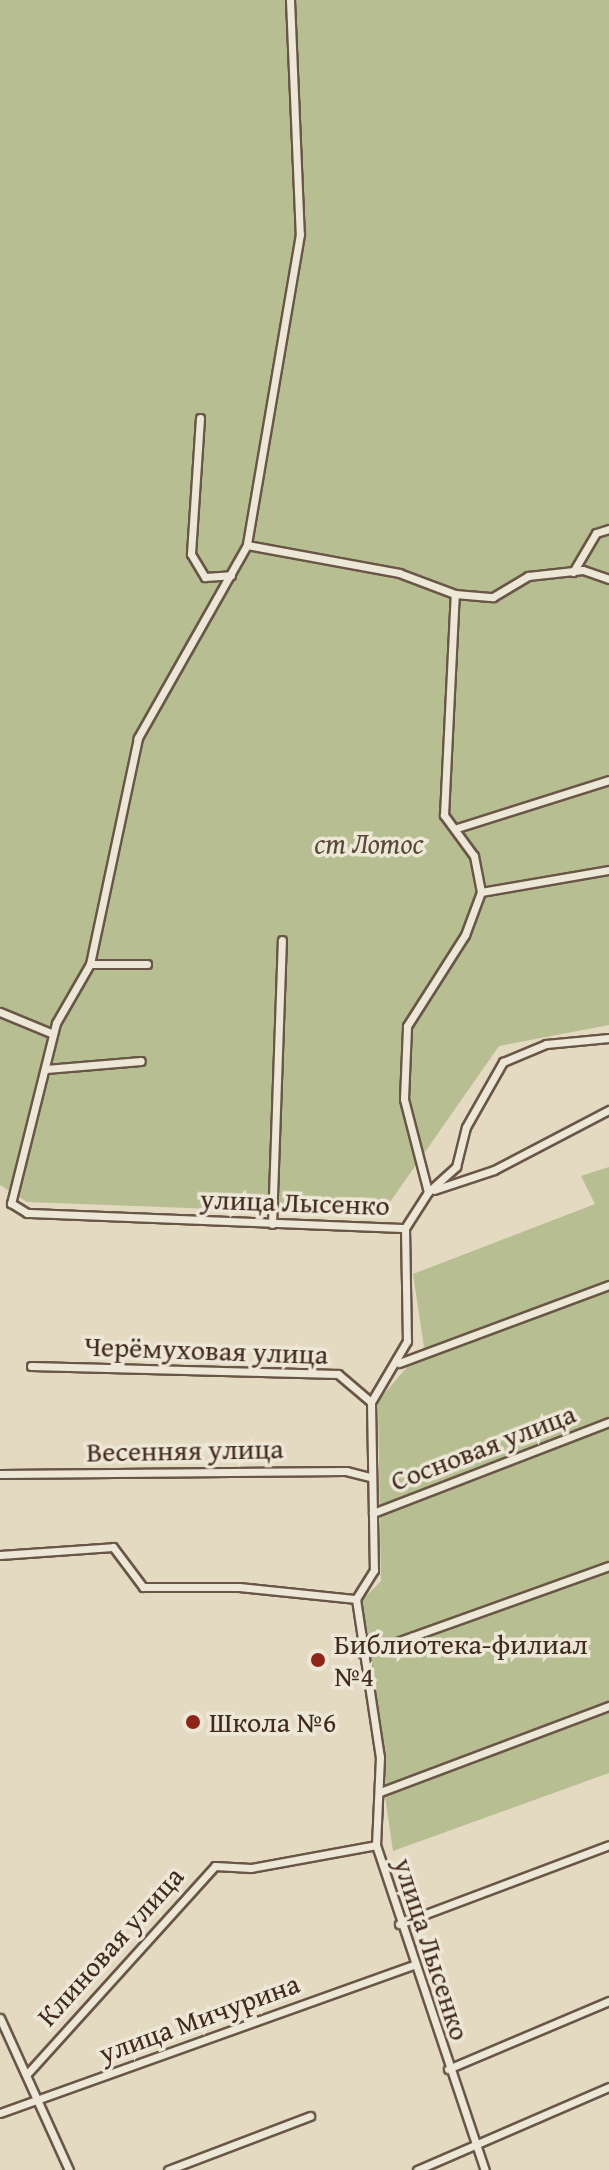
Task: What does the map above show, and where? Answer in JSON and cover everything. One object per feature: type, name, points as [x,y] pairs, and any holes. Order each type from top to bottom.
[{"type":"street","name":"улица Лысенко","points":[[290,0],[300,234],[247,545],[138,738],[90,964],[53,1034],[11,1197],[14,1207],[272,1224],[405,1228],[407,1341],[399,1363],[371,1402]]},
{"type":"street","points":[[200,418],[191,554],[205,577],[231,575]]},
{"type":"street","points":[[573,572],[596,533],[609,529]]},
{"type":"street","points":[[247,545],[399,573],[455,594],[493,597],[528,576],[573,572],[609,579]]},
{"type":"street","points":[[428,1192],[404,1099],[407,1026],[465,935],[481,892],[474,856],[457,828],[444,815],[455,594]]},
{"type":"street","points":[[457,828],[609,780]]},
{"type":"street","points":[[481,892],[609,870]]},
{"type":"street","points":[[272,1224],[282,940]]},
{"type":"street","points":[[90,964],[147,964]]},
{"type":"street","points":[[0,1012],[53,1034]]},
{"type":"street","points":[[405,1228],[428,1192],[456,1167],[466,1127],[503,1062],[546,1044],[609,1038]]},
{"type":"street","points":[[46,1069],[141,1061]]},
{"type":"street","points":[[428,1192],[494,1170],[609,1110]]},
{"type":"street","points":[[399,1363],[609,1285]]},
{"type":"street","name":"Черёмуховая улица","points":[[31,1366],[338,1374],[371,1402]]},
{"type":"street","points":[[0,1555],[113,1547],[136,1586],[356,1599],[374,1570],[371,1402]]},
{"type":"street","name":"Сосновая улица","points":[[373,1513],[609,1422]]},
{"type":"street","name":"Весенняя улица","points":[[0,1474],[346,1471],[370,1477]]},
{"type":"street","points":[[363,1654],[609,1566]]},
{"type":"street","name":"улица Лысенко","points":[[356,1599],[380,1792],[376,1845],[399,1924],[485,2170]]},
{"type":"street","points":[[380,1792],[609,1706]]},
{"type":"street","name":"Клиновая улица","points":[[27,2074],[215,1866],[251,1868],[376,1845]]},
{"type":"street","points":[[399,1924],[609,1845]]},
{"type":"street","name":"улица Мичурина","points":[[0,2113],[413,1965]]},
{"type":"street","points":[[448,2069],[609,2001]]},
{"type":"street","points":[[0,2018],[69,2170]]},
{"type":"street","points":[[417,2170],[609,2087]]},
{"type":"street","points":[[168,2170],[310,2116]]},
{"type":"green space","name":"ст Лотос","points":[[0,0],[609,0],[609,1025],[499,1046],[381,1215],[27,1202],[0,1185]]},
{"type":"green space","points":[[609,1167],[609,1773],[393,1851],[357,1605],[381,1581],[378,1401],[424,1347],[413,1274],[595,1204],[581,1176]]},
{"type":"place","name":"Библиотека-филиал №4","points":[[318,1660]]},
{"type":"place","name":"Школа №6","points":[[193,1722]]}]
